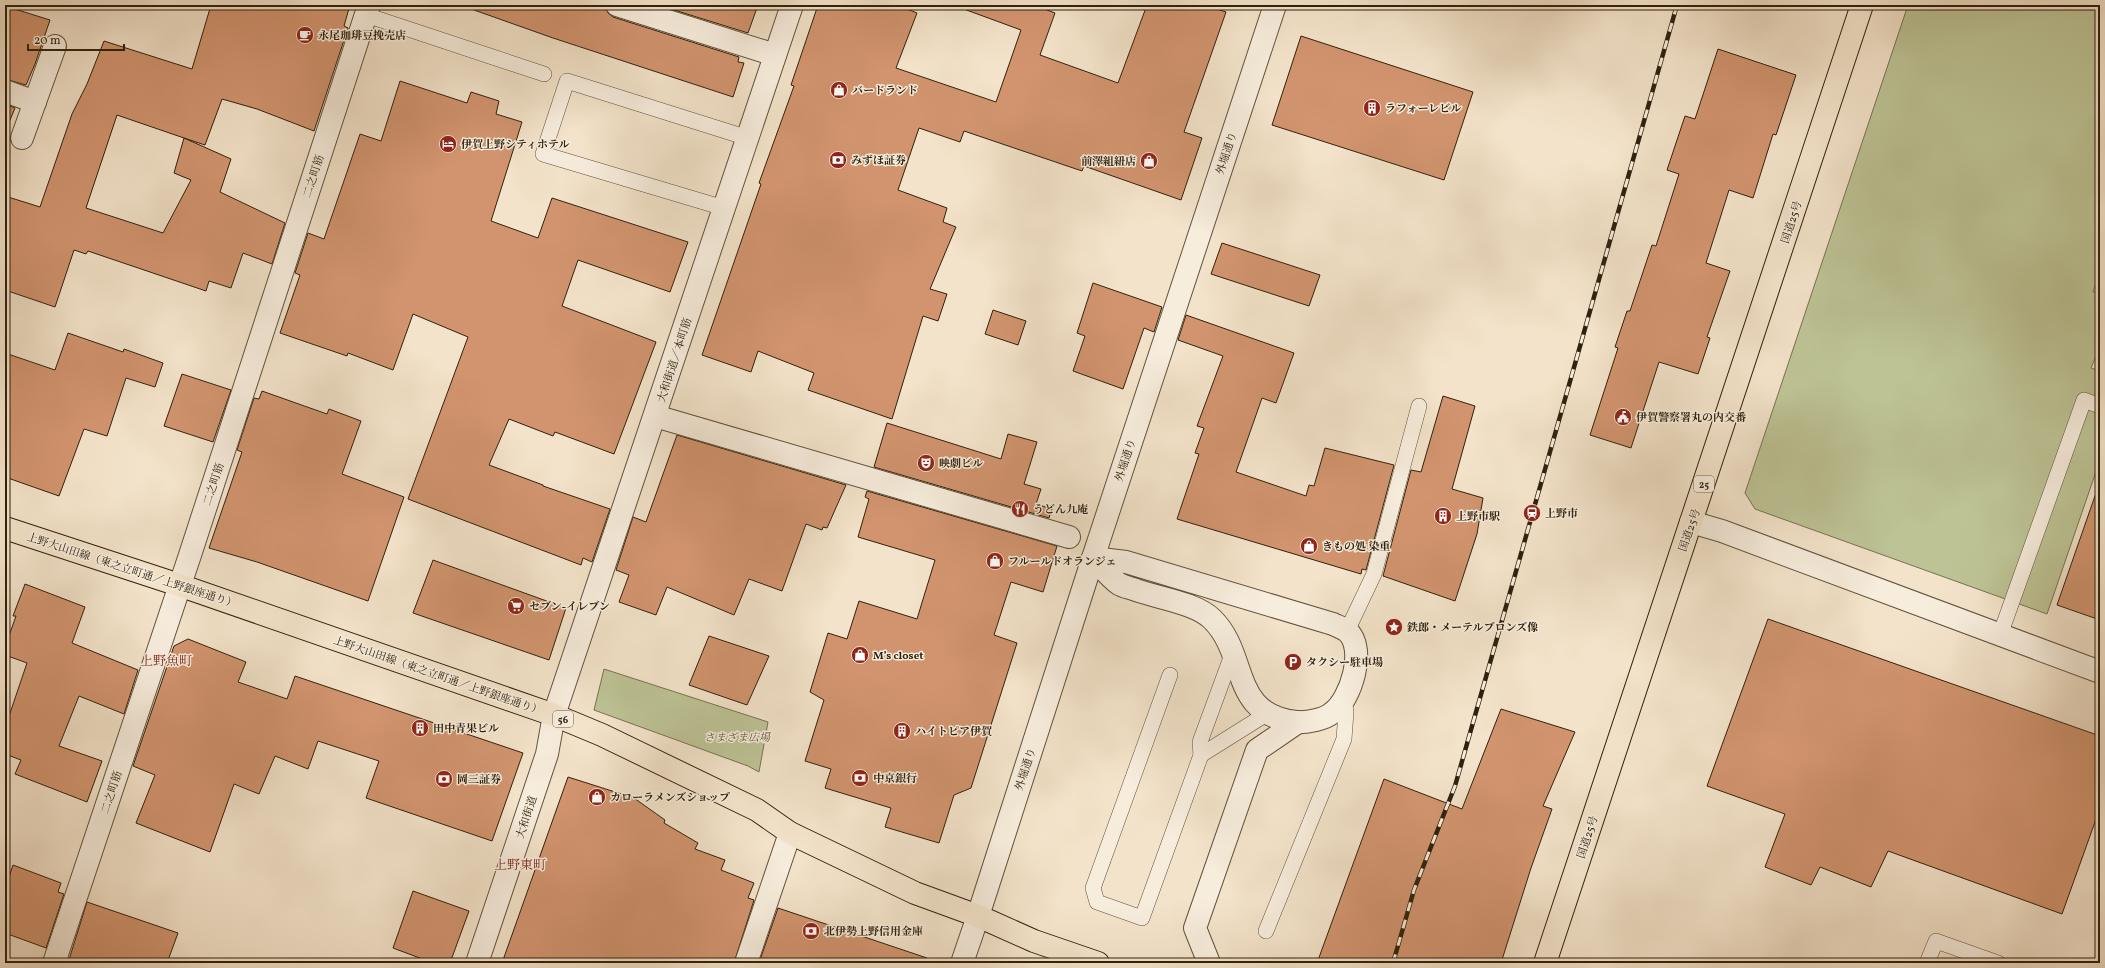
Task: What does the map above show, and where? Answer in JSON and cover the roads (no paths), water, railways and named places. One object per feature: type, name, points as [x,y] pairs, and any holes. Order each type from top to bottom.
[{"type":"main road","name":"国道25号","points":[[1545,963],[1862,5]]},
{"type":"main road","name":"上野大山田線（東之立町通／上野銀座通り）","points":[[5,528],[179,585],[554,715],[602,735],[757,810],[790,833],[915,893],[978,916],[1034,941],[1098,963]]},
{"type":"street","points":[[617,5],[775,55]]},
{"type":"street","name":"大和街道／本町筋","points":[[554,715],[656,416],[792,5]]},
{"type":"street","name":"外堀通り","points":[[962,963],[1093,558],[1275,5]]},
{"type":"street","name":"二之町筋","points":[[54,963],[368,10]]},
{"type":"street","points":[[22,138],[55,46]]},
{"type":"street","points":[[5,91],[35,102]]},
{"type":"street","points":[[656,416],[1069,537]]},
{"type":"street","points":[[1691,522],[1722,531],[2100,672]]},
{"type":"street","points":[[1093,558],[1126,562],[1157,570],[1333,624],[1347,631],[1354,643],[1356,666],[1352,682],[1344,700],[1332,713],[1319,719],[1298,722],[1277,718],[1262,710],[1248,695],[1241,681],[1233,652],[1220,628],[1211,618],[1194,608],[1119,584],[1093,558]]},
{"type":"street","name":"大和街道","points":[[477,963],[546,754],[554,715]]},
{"type":"street","points":[[1209,963],[1195,928],[1257,750],[1298,722]]},
{"type":"street","points":[[746,963],[790,833]]},
{"type":"lane","points":[[368,10],[544,74]]},
{"type":"lane","points":[[724,208],[544,154],[567,81],[748,138]]},
{"type":"lane","points":[[2000,635],[2084,400],[2100,406]]},
{"type":"lane","points":[[1347,631],[1374,574],[1419,406]]},
{"type":"lane","points":[[1170,675],[1093,888],[1097,902],[1142,918],[1202,755],[1200,742],[1233,652]]},
{"type":"lane","points":[[1266,931],[1344,739],[1346,712],[1344,700]]},
{"type":"lane","points":[[1202,755],[1268,713]]},
{"type":"lane","points":[[1928,963],[1936,941],[1998,963]]},
{"type":"railway","points":[[1393,963],[1414,890],[1455,786],[1677,5]]},
{"type":"place","name":"永尾珈琲豆挽売店","points":[[305,35]]},
{"type":"place","name":"バードランド","points":[[839,90]]},
{"type":"place","name":"ラフォーレビル","points":[[1372,108]]},
{"type":"place","name":"伊賀上野シティホテル","points":[[448,144]]},
{"type":"place","name":"みずほ証券","points":[[838,160]]},
{"type":"place","name":"前澤組紐店","points":[[1149,161]]},
{"type":"place","name":"伊賀警察署丸の内交番","points":[[1623,417]]},
{"type":"place","name":"映劇ビル","points":[[926,463]]},
{"type":"place","name":"うどん九庵","points":[[1020,509]]},
{"type":"place","name":"上野市","points":[[1532,513]]},
{"type":"place","name":"上野市駅","points":[[1443,516]]},
{"type":"place","name":"きもの処 染重","points":[[1309,546]]},
{"type":"place","name":"フルールドオランジェ","points":[[995,561]]},
{"type":"place","name":"セブン-イレブン","points":[[516,606]]},
{"type":"place","name":"鉄郎・メーテルブロンズ像","points":[[1394,627]]},
{"type":"place","name":"M’s closet","points":[[860,655]]},
{"type":"place","name":"タクシー駐車場","points":[[1293,662]]},
{"type":"place","name":"田中青果ビル","points":[[420,728]]},
{"type":"place","name":"ハイトピア伊賀","points":[[902,731]]},
{"type":"place","name":"中京銀行","points":[[860,778]]},
{"type":"place","name":"岡三証券","points":[[444,779]]},
{"type":"place","name":"カローラメンズショップ","points":[[597,797]]},
{"type":"place","name":"北伊勢上野信用金庫","points":[[811,931]]},
{"type":"district","name":"上野魚町","points":[[166,660]]},
{"type":"district","name":"上野東町","points":[[520,864]]},
{"type":"park label","name":"さまざま広場","points":[[737,737]]}]
